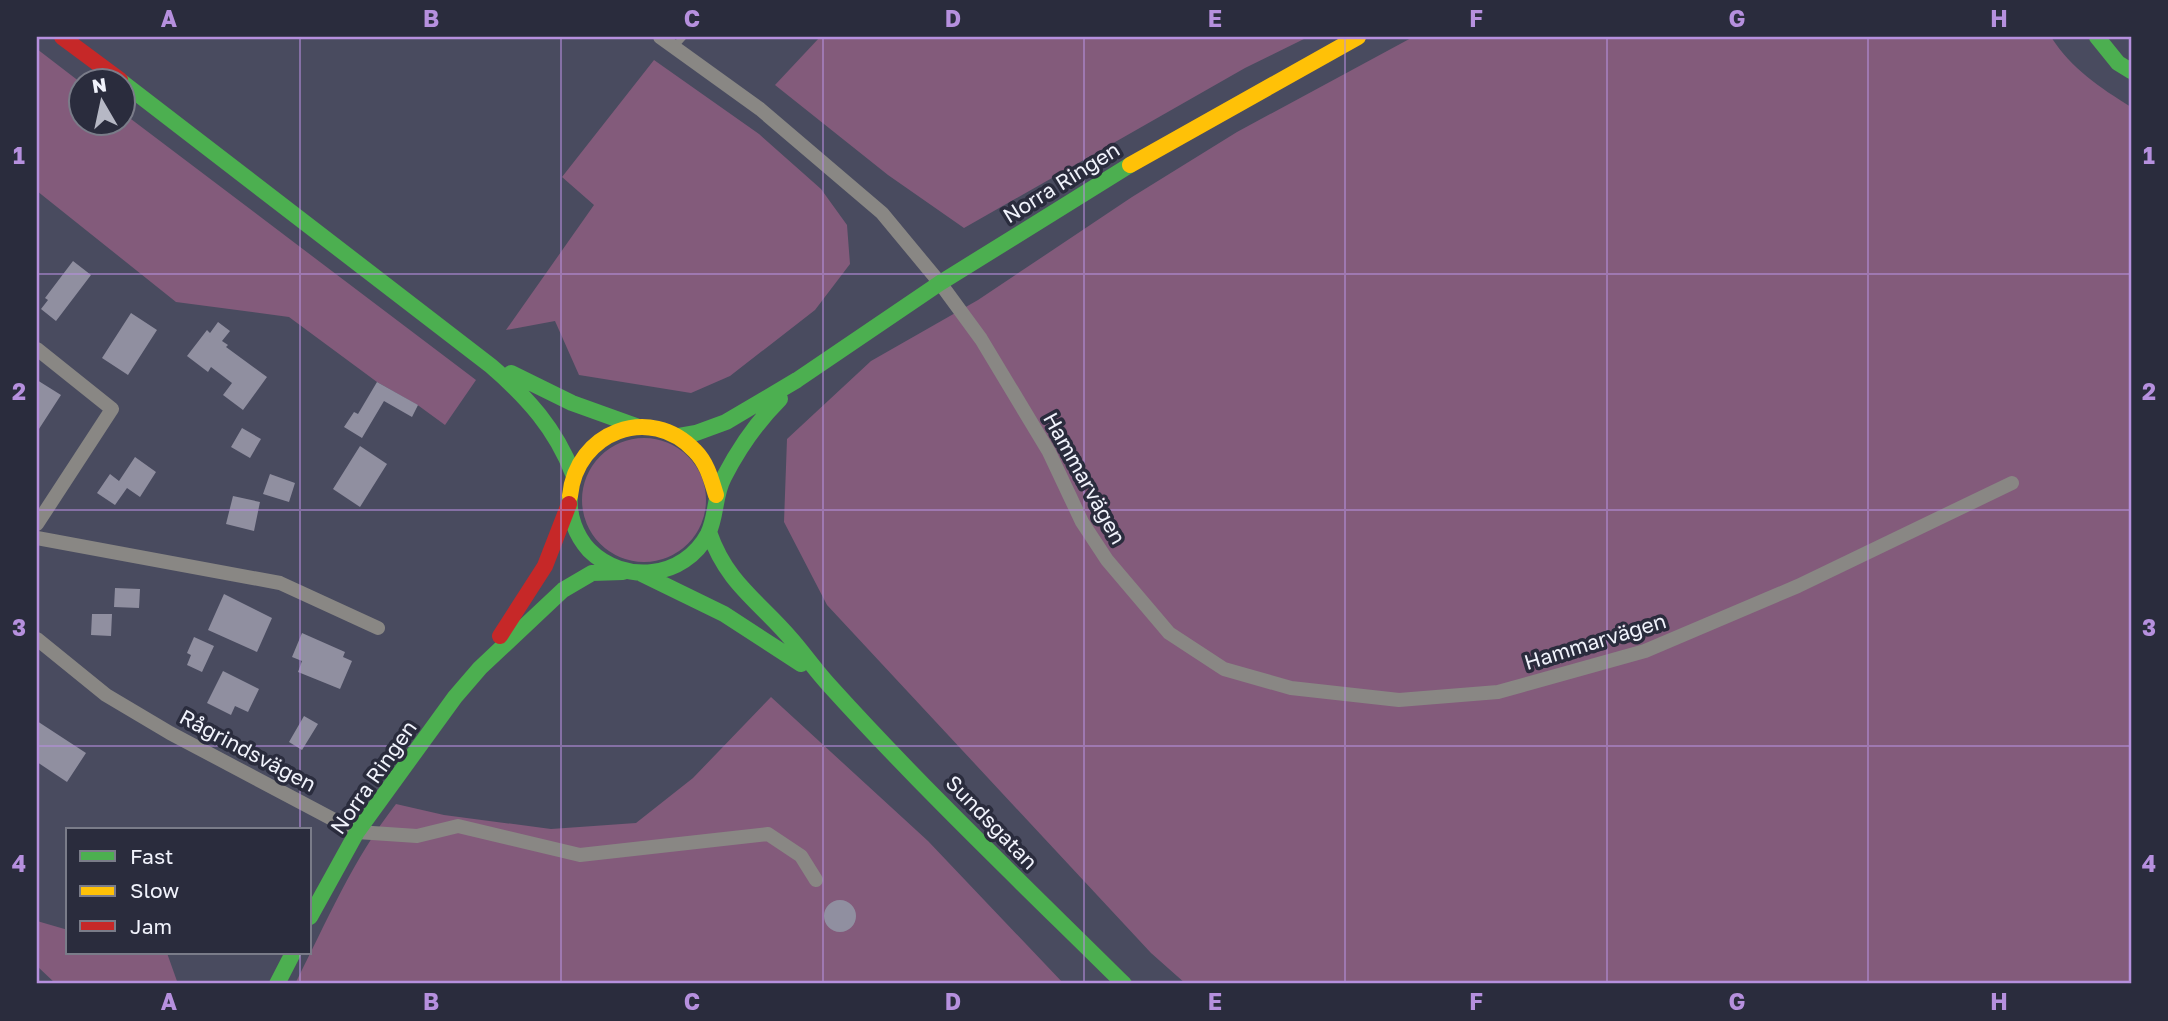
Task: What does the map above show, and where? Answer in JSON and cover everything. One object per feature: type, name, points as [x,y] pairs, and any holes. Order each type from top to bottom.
[{"type":"main road","points":[[62,37],[101,66]]},
{"type":"main road","name":"Norra Ringen","points":[[679,436],[695,435],[720,426],[776,390],[797,380],[940,283],[1127,166],[1358,37]]},
{"type":"main road","points":[[2097,37],[2118,63],[2131,71]]},
{"type":"main road","points":[[136,92],[479,355],[510,382],[563,445],[573,474]]},
{"type":"main road","points":[[479,355],[545,393],[603,416],[638,426],[666,430],[696,449],[708,467],[716,495],[714,517],[709,532],[688,558],[659,572],[642,574],[625,572],[603,562],[586,547],[577,534],[569,504],[573,474],[588,451],[598,441],[617,431],[638,426]]},
{"type":"main road","name":"Norra Ringen","points":[[716,495],[751,430],[797,380]]},
{"type":"main road","name":"Norra Ringen","points":[[480,668],[545,566],[569,504]]},
{"type":"main road","name":"Sundsgatan","points":[[709,532],[716,555],[732,580],[788,634],[831,687],[1124,984]]},
{"type":"main road","name":"Norra Ringen","points":[[312,913],[356,832],[455,697],[480,668],[563,590],[592,573],[625,572]]},
{"type":"main road","name":"Sundsgatan","points":[[642,574],[742,622],[770,639],[831,687]]},
{"type":"main road","points":[[277,984],[292,954]]},
{"type":"street","name":"Hammarvägen","points":[[660,37],[678,42],[882,213],[940,283],[981,339],[1049,452],[1082,523],[1107,560],[1169,633],[1224,669],[1291,688],[1399,701],[1498,692],[1645,651],[1798,586],[2012,483]]},
{"type":"street","points":[[37,349],[112,409],[37,524]]},
{"type":"street","points":[[37,538],[280,583],[379,628]]},
{"type":"street","name":"Rågrindsvägen","points":[[37,639],[117,701],[170,733],[356,832],[417,836],[458,826],[580,855],[768,834],[801,856],[816,880]]},
{"type":"shaded area","points":[[820,37],[1308,37],[1245,68],[964,228],[888,175],[775,85]]},
{"type":"shaded area","points":[[1413,37],[2051,37],[2068,59],[2087,76],[2131,107],[2131,984],[1186,984],[1151,953],[827,605],[784,522],[787,439],[871,361],[978,300],[1132,197],[1237,132]]},
{"type":"shaded area","points":[[37,49],[66,71],[66,136],[136,136],[136,123],[476,380],[445,425],[419,406],[377,382],[289,317],[176,302],[37,191]]},
{"type":"shaded area","points":[[654,60],[759,134],[821,189],[847,225],[850,264],[815,310],[730,376],[691,393],[579,375],[555,321],[506,330],[594,205],[562,177]]},
{"type":"shaded area","points":[[644,438],[668,442],[688,456],[702,476],[706,500],[702,524],[688,544],[668,558],[644,562],[620,558],[600,544],[586,524],[582,500],[586,476],[600,456],[620,442]]},
{"type":"shaded area","points":[[771,697],[928,841],[1064,984],[295,984],[353,869],[396,804],[444,815],[551,829],[636,823],[693,778]]},
{"type":"shaded area","points":[[37,921],[66,929],[66,954],[167,954],[178,984],[56,984],[37,966]]},
{"type":"building","points":[[73,261],[91,275],[56,321],[41,309],[48,300],[45,298]]},
{"type":"building","points":[[131,313],[157,330],[128,375],[102,358]]},
{"type":"building","points":[[218,322],[230,331],[222,341],[228,345],[226,347],[267,377],[243,410],[223,395],[232,383],[211,367],[208,372],[187,356],[207,330],[210,333]]},
{"type":"building","points":[[37,380],[61,395],[37,432]]},
{"type":"building","points":[[377,382],[418,405],[412,417],[384,401],[362,438],[344,427],[354,412],[358,414]]},
{"type":"building","points":[[242,428],[261,439],[250,458],[231,447]]},
{"type":"building","points":[[360,446],[387,464],[360,507],[333,489]]},
{"type":"building","points":[[135,457],[156,472],[140,497],[127,488],[115,505],[97,493],[110,474],[119,481]]},
{"type":"building","points":[[270,474],[295,483],[289,502],[263,494]]},
{"type":"building","points":[[233,496],[260,502],[254,531],[226,524]]},
{"type":"building","points":[[115,588],[140,589],[139,608],[114,607]]},
{"type":"building","points":[[224,594],[272,618],[257,652],[208,630]]},
{"type":"building","points":[[92,614],[112,614],[111,636],[91,635]]},
{"type":"building","points":[[302,633],[345,652],[343,657],[352,661],[340,689],[298,672],[302,661],[292,657]]},
{"type":"building","points":[[194,637],[214,646],[202,672],[187,665],[191,655],[187,653]]},
{"type":"building","points":[[223,671],[259,689],[248,712],[235,706],[231,715],[207,703]]},
{"type":"building","points":[[304,716],[318,724],[302,750],[289,742]]},
{"type":"building","points":[[37,721],[86,753],[67,782],[37,762]]},
{"type":"building","points":[[840,900],[852,904],[856,916],[852,928],[840,932],[828,928],[824,916],[828,904]]},
{"type":"traffic: fast","points":[[2097,37],[2118,63],[2131,71]]},
{"type":"traffic: fast","points":[[136,93],[491,366],[517,390],[549,428],[573,474]]},
{"type":"traffic: fast","points":[[679,436],[726,422],[797,380],[940,283],[1130,165]]},
{"type":"traffic: fast","points":[[511,373],[572,403],[636,426]]},
{"type":"traffic: fast","points":[[570,496],[570,510],[577,532],[589,550],[603,561],[619,569],[636,572],[669,568],[697,549],[708,534],[724,477],[749,436],[780,399]]},
{"type":"traffic: fast","points":[[709,532],[716,550],[734,579],[780,626],[829,685],[938,799],[1124,984]]},
{"type":"traffic: fast","points":[[312,913],[357,832],[455,697],[480,668],[563,590],[592,573],[623,572]]},
{"type":"traffic: fast","points":[[642,574],[724,614],[801,664]]},
{"type":"traffic: fast","points":[[277,984],[292,954]]},
{"type":"traffic: slow","points":[[1130,165],[1358,37]]},
{"type":"traffic: slow","points":[[570,496],[575,474],[586,455],[600,441],[637,427],[657,429],[677,437],[695,451],[706,466],[716,495]]},
{"type":"traffic: jam","points":[[62,37],[101,66]]},
{"type":"traffic: jam","points":[[500,636],[545,566],[569,504]]}]
